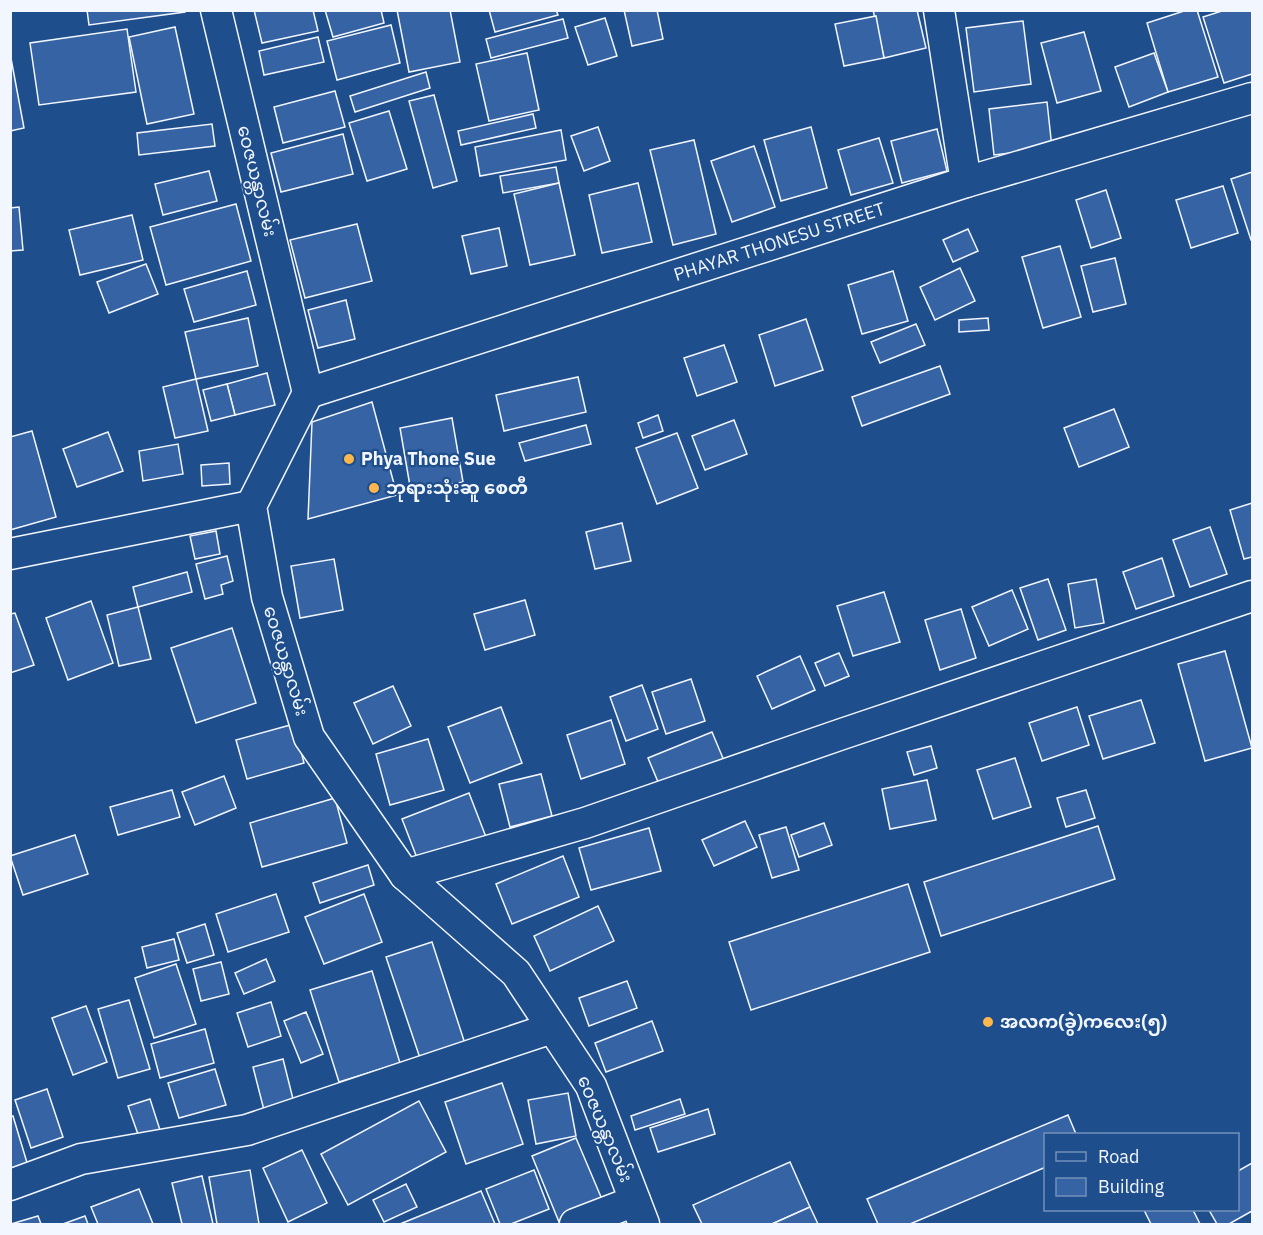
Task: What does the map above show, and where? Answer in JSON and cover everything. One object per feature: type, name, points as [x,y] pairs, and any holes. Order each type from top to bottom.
[{"type":"street","name":"ဝေဇယန္တာလမ်း","points":[[216,10],[308,393]]},
{"type":"street","points":[[939,10],[966,182]]},
{"type":"street","name":"PHAYAR THONESU STREET","points":[[308,393],[966,182],[1252,98]]},
{"type":"street","points":[[10,554],[251,506],[308,393]]},
{"type":"street","name":"ဝေဇယန္တာလမ်း","points":[[251,506],[267,597],[309,737],[405,875],[516,973],[591,1086],[640,1213]]},
{"type":"street","points":[[405,875],[585,823],[1252,596]]},
{"type":"street","points":[[10,1185],[81,1159],[247,1130],[552,1028]]},
{"type":"street","points":[[575,1224],[640,1213]]},
{"type":"building","points":[[87,10],[185,10],[185,12],[89,25]]},
{"type":"building","points":[[254,10],[313,10],[318,31],[262,43]]},
{"type":"building","points":[[325,10],[381,10],[384,23],[333,37]]},
{"type":"building","points":[[397,10],[450,10],[460,62],[409,72]]},
{"type":"building","points":[[489,10],[556,10],[558,15],[495,32]]},
{"type":"building","points":[[624,10],[657,10],[663,39],[632,46]]},
{"type":"building","points":[[873,10],[917,10],[926,48],[884,58]]},
{"type":"building","points":[[1187,10],[1197,10],[1218,77],[1168,92],[1147,23]]},
{"type":"building","points":[[1225,10],[1252,10],[1252,74],[1224,83],[1203,17]]},
{"type":"building","points":[[876,16],[884,58],[844,66],[835,24]]},
{"type":"building","points":[[605,18],[617,56],[588,65],[575,27]]},
{"type":"building","points":[[563,19],[568,38],[491,58],[486,39]]},
{"type":"building","points":[[1023,21],[1031,84],[974,92],[966,28]]},
{"type":"building","points":[[391,25],[400,63],[337,80],[327,41]]},
{"type":"building","points":[[175,27],[194,114],[147,124],[129,37]]},
{"type":"building","points":[[127,29],[136,92],[39,105],[30,43]]},
{"type":"building","points":[[1084,32],[1101,91],[1057,103],[1041,43]]},
{"type":"building","points":[[318,37],[324,62],[264,75],[259,51]]},
{"type":"building","points":[[10,53],[24,128],[10,131]]},
{"type":"building","points":[[527,53],[539,110],[489,121],[476,64]]},
{"type":"building","points":[[1154,53],[1168,92],[1129,107],[1115,67]]},
{"type":"building","points":[[426,72],[430,88],[355,112],[350,96]]},
{"type":"building","points":[[335,91],[345,127],[283,143],[274,107]]},
{"type":"building","points":[[434,95],[457,181],[433,188],[409,101]]},
{"type":"building","points":[[1047,102],[1052,148],[994,155],[989,109]]},
{"type":"building","points":[[389,111],[407,169],[367,181],[349,123]]},
{"type":"building","points":[[533,114],[536,128],[461,145],[458,131]]},
{"type":"building","points":[[212,124],[215,146],[139,155],[137,133]]},
{"type":"building","points":[[598,127],[610,161],[584,171],[571,136]]},
{"type":"building","points":[[811,127],[827,188],[781,201],[764,140]]},
{"type":"building","points":[[937,129],[947,171],[902,183],[891,141]]},
{"type":"building","points":[[561,130],[566,160],[480,176],[475,147]]},
{"type":"building","points":[[343,134],[353,174],[281,192],[271,153]]},
{"type":"building","points":[[879,138],[893,183],[851,195],[838,150]]},
{"type":"building","points":[[694,140],[716,234],[673,245],[650,150]]},
{"type":"building","points":[[754,146],[775,207],[732,222],[711,161]]},
{"type":"building","points":[[556,167],[559,183],[503,193],[500,176]]},
{"type":"building","points":[[209,171],[217,201],[163,215],[155,184]]},
{"type":"building","points":[[1252,172],[1252,240],[1251,240],[1231,179]]},
{"type":"building","points":[[559,183],[575,255],[530,265],[514,194]]},
{"type":"building","points":[[638,183],[652,242],[602,253],[589,195]]},
{"type":"building","points":[[1223,186],[1238,233],[1191,248],[1176,200]]},
{"type":"building","points":[[1106,190],[1121,238],[1091,248],[1076,200]]},
{"type":"building","points":[[236,204],[251,261],[166,285],[150,227]]},
{"type":"building","points":[[19,207],[23,250],[10,251],[10,208]]},
{"type":"building","points":[[132,215],[143,260],[80,275],[69,230]]},
{"type":"building","points":[[357,224],[372,281],[305,298],[290,240]]},
{"type":"building","points":[[499,228],[507,266],[471,274],[462,236]]},
{"type":"building","points":[[968,229],[978,251],[953,262],[943,240]]},
{"type":"building","points":[[1060,246],[1081,317],[1043,328],[1022,257]]},
{"type":"building","points":[[1115,258],[1126,304],[1093,312],[1081,266]]},
{"type":"building","points":[[146,264],[158,294],[109,313],[97,282]]},
{"type":"building","points":[[960,268],[975,301],[935,320],[920,287]]},
{"type":"building","points":[[247,271],[256,305],[194,322],[184,289]]},
{"type":"building","points":[[893,271],[908,321],[862,334],[848,285]]},
{"type":"building","points":[[346,300],[355,339],[318,348],[308,310]]},
{"type":"building","points":[[248,318],[258,366],[196,379],[185,332]]},
{"type":"building","points":[[988,318],[989,330],[959,332],[959,320]]},
{"type":"building","points":[[806,319],[823,370],[775,386],[759,335]]},
{"type":"building","points":[[916,324],[925,345],[880,363],[871,342]]},
{"type":"building","points":[[724,345],[737,382],[697,396],[684,358]]},
{"type":"building","points":[[940,366],[950,394],[862,426],[852,397]]},
{"type":"building","points":[[267,373],[275,405],[235,415],[227,384]]},
{"type":"building","points":[[578,377],[586,412],[504,431],[496,395]]},
{"type":"building","points":[[196,379],[208,431],[175,438],[163,387]]},
{"type":"building","points":[[227,384],[235,415],[211,421],[203,390]]},
{"type":"building","name":"Phya Thone Sue","points":[[372,402],[397,495],[308,519],[312,422]]},
{"type":"building","points":[[1114,409],[1129,447],[1079,467],[1064,428]]},
{"type":"building","points":[[658,415],[663,431],[643,438],[638,423]]},
{"type":"building","points":[[452,418],[463,482],[411,492],[400,428]]},
{"type":"building","points":[[734,420],[747,454],[705,470],[692,436]]},
{"type":"building","points":[[586,425],[591,444],[525,461],[519,443]]},
{"type":"building","points":[[32,431],[56,517],[10,530],[10,437]]},
{"type":"building","points":[[108,432],[123,471],[77,487],[63,449]]},
{"type":"building","points":[[677,433],[698,488],[657,504],[636,448]]},
{"type":"building","points":[[178,444],[183,474],[143,481],[139,451]]},
{"type":"building","points":[[229,463],[230,484],[202,486],[201,465]]},
{"type":"building","points":[[1252,503],[1252,557],[1244,559],[1230,510]]},
{"type":"building","points":[[622,523],[631,561],[595,569],[586,532]]},
{"type":"building","points":[[1210,527],[1227,574],[1190,587],[1173,540]]},
{"type":"building","points":[[216,531],[220,554],[195,559],[190,536]]},
{"type":"building","points":[[227,556],[233,581],[221,585],[223,594],[205,599],[196,564]]},
{"type":"building","points":[[1162,558],[1174,596],[1136,609],[1123,572]]},
{"type":"building","points":[[334,559],[343,610],[300,618],[291,566]]},
{"type":"building","points":[[187,572],[192,592],[138,607],[133,587]]},
{"type":"building","points":[[1048,579],[1066,630],[1038,640],[1020,588]]},
{"type":"building","points":[[1096,579],[1104,623],[1075,628],[1068,584]]},
{"type":"building","points":[[1012,590],[1028,629],[989,646],[972,607]]},
{"type":"building","points":[[884,592],[900,642],[853,656],[837,606]]},
{"type":"building","points":[[525,600],[535,635],[485,650],[474,614]]},
{"type":"building","points":[[91,601],[113,663],[68,680],[46,618]]},
{"type":"building","points":[[138,607],[151,659],[119,666],[107,615]]},
{"type":"building","points":[[961,609],[976,658],[940,670],[925,620]]},
{"type":"building","points":[[15,613],[34,665],[10,673],[10,614]]},
{"type":"building","points":[[232,628],[256,703],[196,723],[171,648]]},
{"type":"building","points":[[1225,651],[1252,748],[1205,761],[1178,664]]},
{"type":"building","points":[[839,653],[849,676],[825,686],[815,663]]},
{"type":"building","points":[[800,656],[815,690],[772,709],[757,676]]},
{"type":"building","points":[[691,679],[705,721],[666,734],[652,692]]},
{"type":"building","points":[[642,685],[658,729],[626,741],[610,697]]},
{"type":"building","points":[[393,686],[411,726],[373,744],[354,703]]},
{"type":"building","points":[[1141,700],[1155,743],[1103,759],[1089,716]]},
{"type":"building","points":[[501,707],[522,763],[470,783],[448,727]]},
{"type":"building","points":[[1077,707],[1089,745],[1042,761],[1029,723]]},
{"type":"building","points":[[611,720],[625,764],[581,779],[567,735]]},
{"type":"building","points":[[294,724],[304,763],[247,779],[236,740]]},
{"type":"building","points":[[712,732],[725,763],[661,789],[648,758]]},
{"type":"building","points":[[428,739],[444,790],[390,805],[376,754]]},
{"type":"building","points":[[931,746],[937,768],[914,775],[907,752]]},
{"type":"building","points":[[1015,758],[1031,807],[993,819],[977,770]]},
{"type":"building","points":[[541,774],[552,816],[510,827],[499,784]]},
{"type":"building","points":[[224,776],[236,808],[195,825],[182,792]]},
{"type":"building","points":[[927,780],[936,820],[890,829],[882,789]]},
{"type":"building","points":[[172,790],[180,817],[118,835],[110,807]]},
{"type":"building","points":[[1086,790],[1095,818],[1066,827],[1057,798]]},
{"type":"building","points":[[469,793],[486,837],[419,863],[402,819]]},
{"type":"building","points":[[335,798],[347,843],[262,867],[250,823]]},
{"type":"building","points":[[745,821],[757,847],[714,866],[702,840]]},
{"type":"building","points":[[824,823],[832,845],[799,857],[791,835]]},
{"type":"building","points":[[1098,826],[1115,879],[941,936],[924,882]]},
{"type":"building","points":[[786,827],[799,870],[772,878],[759,835]]},
{"type":"building","points":[[649,828],[661,871],[591,890],[579,848]]},
{"type":"building","points":[[75,835],[88,874],[23,895],[10,856]]},
{"type":"building","points":[[563,856],[579,897],[512,924],[496,884]]},
{"type":"building","points":[[368,865],[374,885],[320,903],[313,883]]},
{"type":"building","points":[[908,884],[930,952],[751,1010],[729,942]]},
{"type":"building","points":[[276,894],[289,932],[228,952],[216,914]]},
{"type":"building","points":[[364,894],[382,942],[324,964],[305,917]]},
{"type":"building","points":[[598,906],[614,941],[550,971],[534,936]]},
{"type":"building","points":[[205,924],[214,955],[187,963],[177,933]]},
{"type":"building","points":[[174,939],[179,960],[147,968],[142,947]]},
{"type":"building","points":[[432,942],[468,1053],[423,1067],[386,957]]},
{"type":"building","points":[[266,959],[275,981],[244,994],[235,973]]},
{"type":"building","points":[[221,962],[229,994],[201,1001],[193,969]]},
{"type":"building","points":[[176,964],[196,1024],[154,1038],[135,978]]},
{"type":"building","points":[[372,971],[400,1063],[339,1082],[310,990]]},
{"type":"building","points":[[627,981],[637,1008],[589,1026],[579,998]]},
{"type":"building","points":[[129,1000],[150,1069],[118,1078],[98,1009]]},
{"type":"building","points":[[271,1002],[281,1036],[248,1047],[237,1013]]},
{"type":"building","points":[[86,1006],[107,1062],[73,1075],[52,1018]]},
{"type":"building","points":[[306,1012],[323,1054],[301,1063],[284,1021]]},
{"type":"building","points":[[652,1021],[663,1051],[606,1072],[595,1043]]},
{"type":"building","points":[[205,1029],[214,1063],[160,1078],[151,1044]]},
{"type":"building","points":[[283,1059],[295,1107],[265,1114],[253,1067]]},
{"type":"building","points":[[215,1069],[226,1105],[179,1118],[168,1083]]},
{"type":"building","points":[[502,1083],[523,1144],[466,1164],[445,1102]]},
{"type":"building","points":[[47,1089],[63,1137],[31,1148],[15,1100]]},
{"type":"building","points":[[568,1093],[576,1136],[536,1144],[528,1100]]},
{"type":"building","points":[[150,1099],[160,1130],[139,1137],[128,1106]]},
{"type":"building","points":[[680,1099],[685,1114],[635,1130],[631,1116]]},
{"type":"building","points":[[419,1101],[446,1152],[348,1205],[321,1154]]},
{"type":"building","points":[[708,1109],[715,1134],[658,1152],[650,1128]]},
{"type":"building","points":[[1068,1115],[1076,1133],[1044,1133],[1044,1168],[910,1224],[878,1224],[867,1199]]},
{"type":"building","points":[[13,1116],[28,1166],[10,1171],[10,1117]]},
{"type":"building","points":[[576,1138],[604,1204],[559,1222],[532,1156]]},
{"type":"building","points":[[302,1150],[327,1203],[288,1222],[263,1168]]},
{"type":"building","points":[[790,1162],[810,1207],[772,1224],[702,1224],[693,1205]]},
{"type":"building","points":[[1252,1163],[1252,1211],[1229,1224],[1217,1224],[1210,1211],[1239,1211],[1239,1170]]},
{"type":"building","points":[[250,1170],[259,1224],[217,1224],[209,1177]]},
{"type":"building","points":[[534,1170],[549,1209],[511,1224],[500,1224],[486,1189]]},
{"type":"building","points":[[202,1176],[213,1224],[182,1224],[172,1183]]},
{"type":"building","points":[[406,1184],[417,1207],[384,1222],[373,1200]]},
{"type":"building","points":[[139,1189],[153,1224],[98,1224],[91,1207]]},
{"type":"building","points":[[481,1191],[495,1224],[400,1224]]},
{"type":"building","points":[[810,1207],[818,1224],[772,1224]]},
{"type":"building","points":[[1144,1211],[1194,1211],[1200,1224],[1151,1224]]},
{"type":"building","points":[[38,1216],[41,1224],[11,1224]]},
{"type":"building","points":[[85,1216],[88,1224],[63,1224]]},
{"type":"place","name":"Phya Thone Sue","points":[[349,459]]},
{"type":"place","name":"ဘုရားသုံးဆူ စေတီ","points":[[374,488]]},
{"type":"place","name":"အလက(ခွဲ)ကလေး(၅)","points":[[988,1022]]}]
